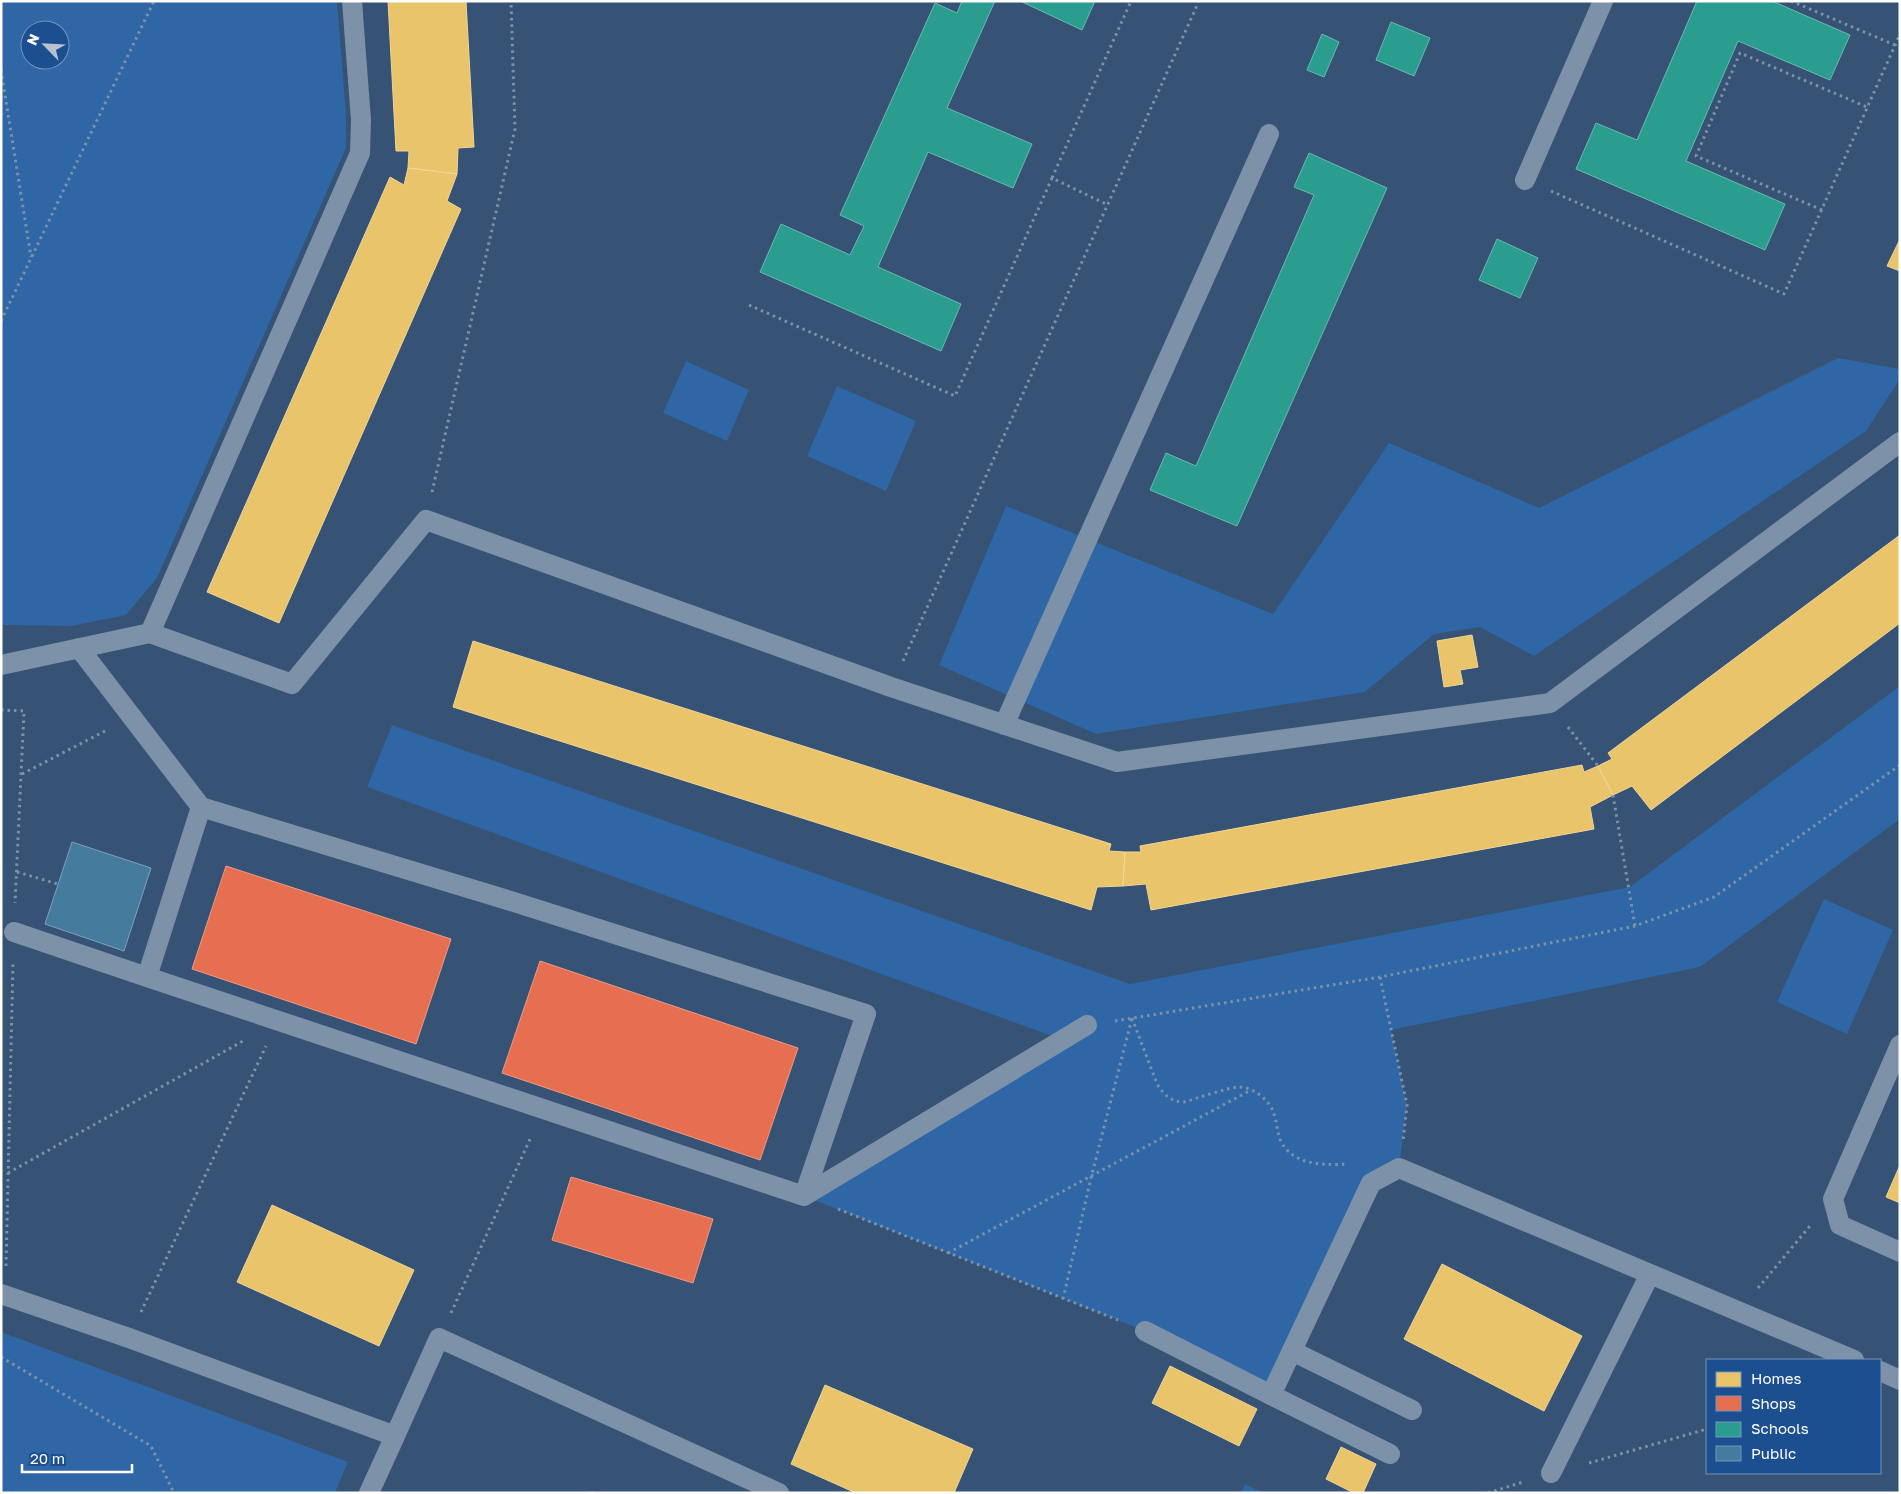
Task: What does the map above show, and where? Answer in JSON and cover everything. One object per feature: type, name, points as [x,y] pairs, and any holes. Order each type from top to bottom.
[{"type":"lane","points":[[150,633],[360,153],[361,120],[352,1]]},
{"type":"lane","points":[[1525,180],[1603,1]]},
{"type":"lane","points":[[1004,724],[1268,134]]},
{"type":"lane","points":[[1,665],[150,633],[292,684],[426,520],[891,687],[1117,762],[1550,703],[1900,442]]},
{"type":"lane","points":[[79,648],[201,807],[514,902],[866,1014],[804,1196]]},
{"type":"lane","points":[[148,977],[201,807]]},
{"type":"lane","points":[[14,932],[804,1196],[1087,1025]]},
{"type":"lane","points":[[1900,1045],[1833,1199],[1840,1225],[1900,1252]]},
{"type":"lane","points":[[1271,1395],[1371,1183],[1399,1168],[1852,1359]]},
{"type":"lane","points":[[1551,1473],[1650,1274]]},
{"type":"lane","points":[[3,1294],[129,1338],[395,1436]]},
{"type":"lane","points":[[1145,1331],[1390,1454]]},
{"type":"lane","points":[[369,1493],[439,1338],[779,1493]]},
{"type":"lane","points":[[1292,1351],[1412,1410]]},
{"type":"lane","points":[[1881,1371],[1900,1380]]},
{"type":"path","points":[[1,321],[154,1]]},
{"type":"path","points":[[426,520],[515,129],[511,1]]},
{"type":"path","points":[[749,305],[955,396],[1131,1]]},
{"type":"path","points":[[891,687],[1199,1]]},
{"type":"path","points":[[1791,1],[1895,45]]},
{"type":"path","points":[[1525,180],[1784,294],[1900,34]]},
{"type":"path","points":[[1822,210],[1696,156],[1740,53],[1867,107]]},
{"type":"path","points":[[1,70],[31,257]]},
{"type":"path","points":[[1052,178],[1108,204]]},
{"type":"path","points":[[1550,703],[1598,766]]},
{"type":"path","points":[[1,710],[24,711],[14,932],[3,1294]]},
{"type":"path","points":[[22,774],[77,745]]},
{"type":"path","points":[[1087,1025],[1380,977],[1635,926],[1714,897],[1900,765]]},
{"type":"path","points":[[1613,795],[1635,926]]},
{"type":"path","points":[[17,872],[58,884]]},
{"type":"path","points":[[1380,977],[1407,1105],[1399,1168]]},
{"type":"path","points":[[1132,1018],[1158,1084],[1168,1098],[1176,1102],[1184,1102],[1239,1087],[1252,1089],[1263,1097],[1274,1112],[1277,1133],[1286,1150],[1299,1159],[1315,1164],[1353,1163]]},
{"type":"path","points":[[1063,1298],[1092,1174],[1132,1018]]},
{"type":"path","points":[[8,1173],[278,1021]]},
{"type":"path","points":[[129,1338],[278,1021]]},
{"type":"path","points":[[948,1253],[1252,1089]]},
{"type":"path","points":[[439,1338],[544,1109]]},
{"type":"path","points":[[804,1196],[1145,1331]]},
{"type":"path","points":[[1738,1311],[1833,1199]]},
{"type":"path","points":[[1,1357],[151,1446],[174,1493]]},
{"type":"path","points":[[1488,1493],[1551,1473],[1706,1429]]},
{"type":"shaded area","points":[[1,1],[337,1],[346,114],[346,148],[157,578],[126,615],[71,626],[1,625]]},
{"type":"shaded area","points":[[1838,358],[1900,369],[1900,379],[1866,431],[1534,656],[1480,627],[1434,634],[1365,692],[1096,734],[939,665],[1006,506],[1273,614],[1389,443],[1539,508]]},
{"type":"shaded area","points":[[686,361],[749,390],[727,441],[663,413]]},
{"type":"shaded area","points":[[837,386],[916,421],[886,491],[807,456]]},
{"type":"shaded area","points":[[1900,686],[1900,819],[1700,967],[1391,1030],[1407,1105],[1399,1168],[1371,1183],[1271,1395],[1145,1331],[804,1196],[1063,1040],[367,787],[392,725],[1130,984],[1630,887]]},
{"type":"shaded area","points":[[1824,899],[1893,930],[1847,1034],[1777,1002]]},
{"type":"shaded area","points":[[1,1332],[348,1462],[335,1493],[1,1493]]},
{"type":"shaded area","points":[[1245,1484],[1264,1493],[1241,1493]]},
{"type":"building: Homes","points":[[388,1],[466,1],[474,147],[458,148],[457,174],[408,168],[409,151],[396,151]]},
{"type":"building: Homes","points":[[408,168],[457,174],[447,201],[461,209],[279,623],[207,592],[390,177],[404,185]]},
{"type":"building: Homes","points":[[1900,239],[1900,271],[1887,266]]},
{"type":"building: Homes","points":[[1900,535],[1900,623],[1651,810],[1632,786],[1613,795],[1598,766],[1612,759],[1608,753]]},
{"type":"building: Homes","points":[[1472,635],[1478,667],[1460,670],[1463,684],[1444,687],[1437,641]]},
{"type":"building: Homes","points":[[473,641],[1111,844],[1109,851],[1125,852],[1123,886],[1097,887],[1091,910],[453,707]]},
{"type":"building: Homes","points":[[1582,765],[1584,772],[1598,766],[1613,795],[1590,807],[1594,829],[1151,910],[1146,884],[1123,886],[1125,852],[1141,852],[1140,846]]},
{"type":"building: Homes","points":[[1900,1165],[1900,1203],[1886,1197]]},
{"type":"building: Homes","points":[[272,1205],[414,1270],[379,1346],[237,1282]]},
{"type":"building: Homes","points":[[1442,1264],[1582,1336],[1544,1411],[1404,1339]]},
{"type":"building: Homes","points":[[1170,1366],[1257,1409],[1239,1446],[1152,1403]]},
{"type":"building: Homes","points":[[825,1385],[973,1449],[954,1493],[856,1493],[791,1464]]},
{"type":"building: Homes","points":[[1341,1447],[1376,1464],[1363,1493],[1354,1493],[1326,1479]]},
{"type":"building: Shops","points":[[226,866],[451,939],[416,1044],[192,969]]},
{"type":"building: Shops","points":[[540,961],[798,1048],[760,1160],[502,1073]]},
{"type":"building: Shops","points":[[571,1177],[713,1219],[693,1283],[552,1240]]},
{"type":"building: Schools","points":[[962,1],[995,1],[947,108],[1032,144],[1013,188],[928,152],[878,267],[961,304],[941,351],[760,272],[781,224],[850,255],[864,226],[840,215],[935,3],[957,13]]},
{"type":"building: Schools","points":[[1020,1],[1095,1],[1082,30]]},
{"type":"building: Schools","points":[[1697,1],[1772,1],[1850,35],[1830,80],[1738,41],[1686,161],[1785,204],[1765,250],[1576,169],[1596,123],[1637,140]]},
{"type":"building: Schools","points":[[1391,22],[1430,38],[1414,76],[1376,60]]},
{"type":"building: Schools","points":[[1322,34],[1339,42],[1324,77],[1307,70]]},
{"type":"building: Schools","points":[[1309,153],[1387,188],[1237,526],[1150,490],[1166,453],[1196,466],[1314,195],[1294,187]]},
{"type":"building: Schools","points":[[1497,239],[1538,258],[1520,298],[1479,280]]},
{"type":"building: Public","points":[[72,842],[151,868],[124,951],[45,924]]}]
